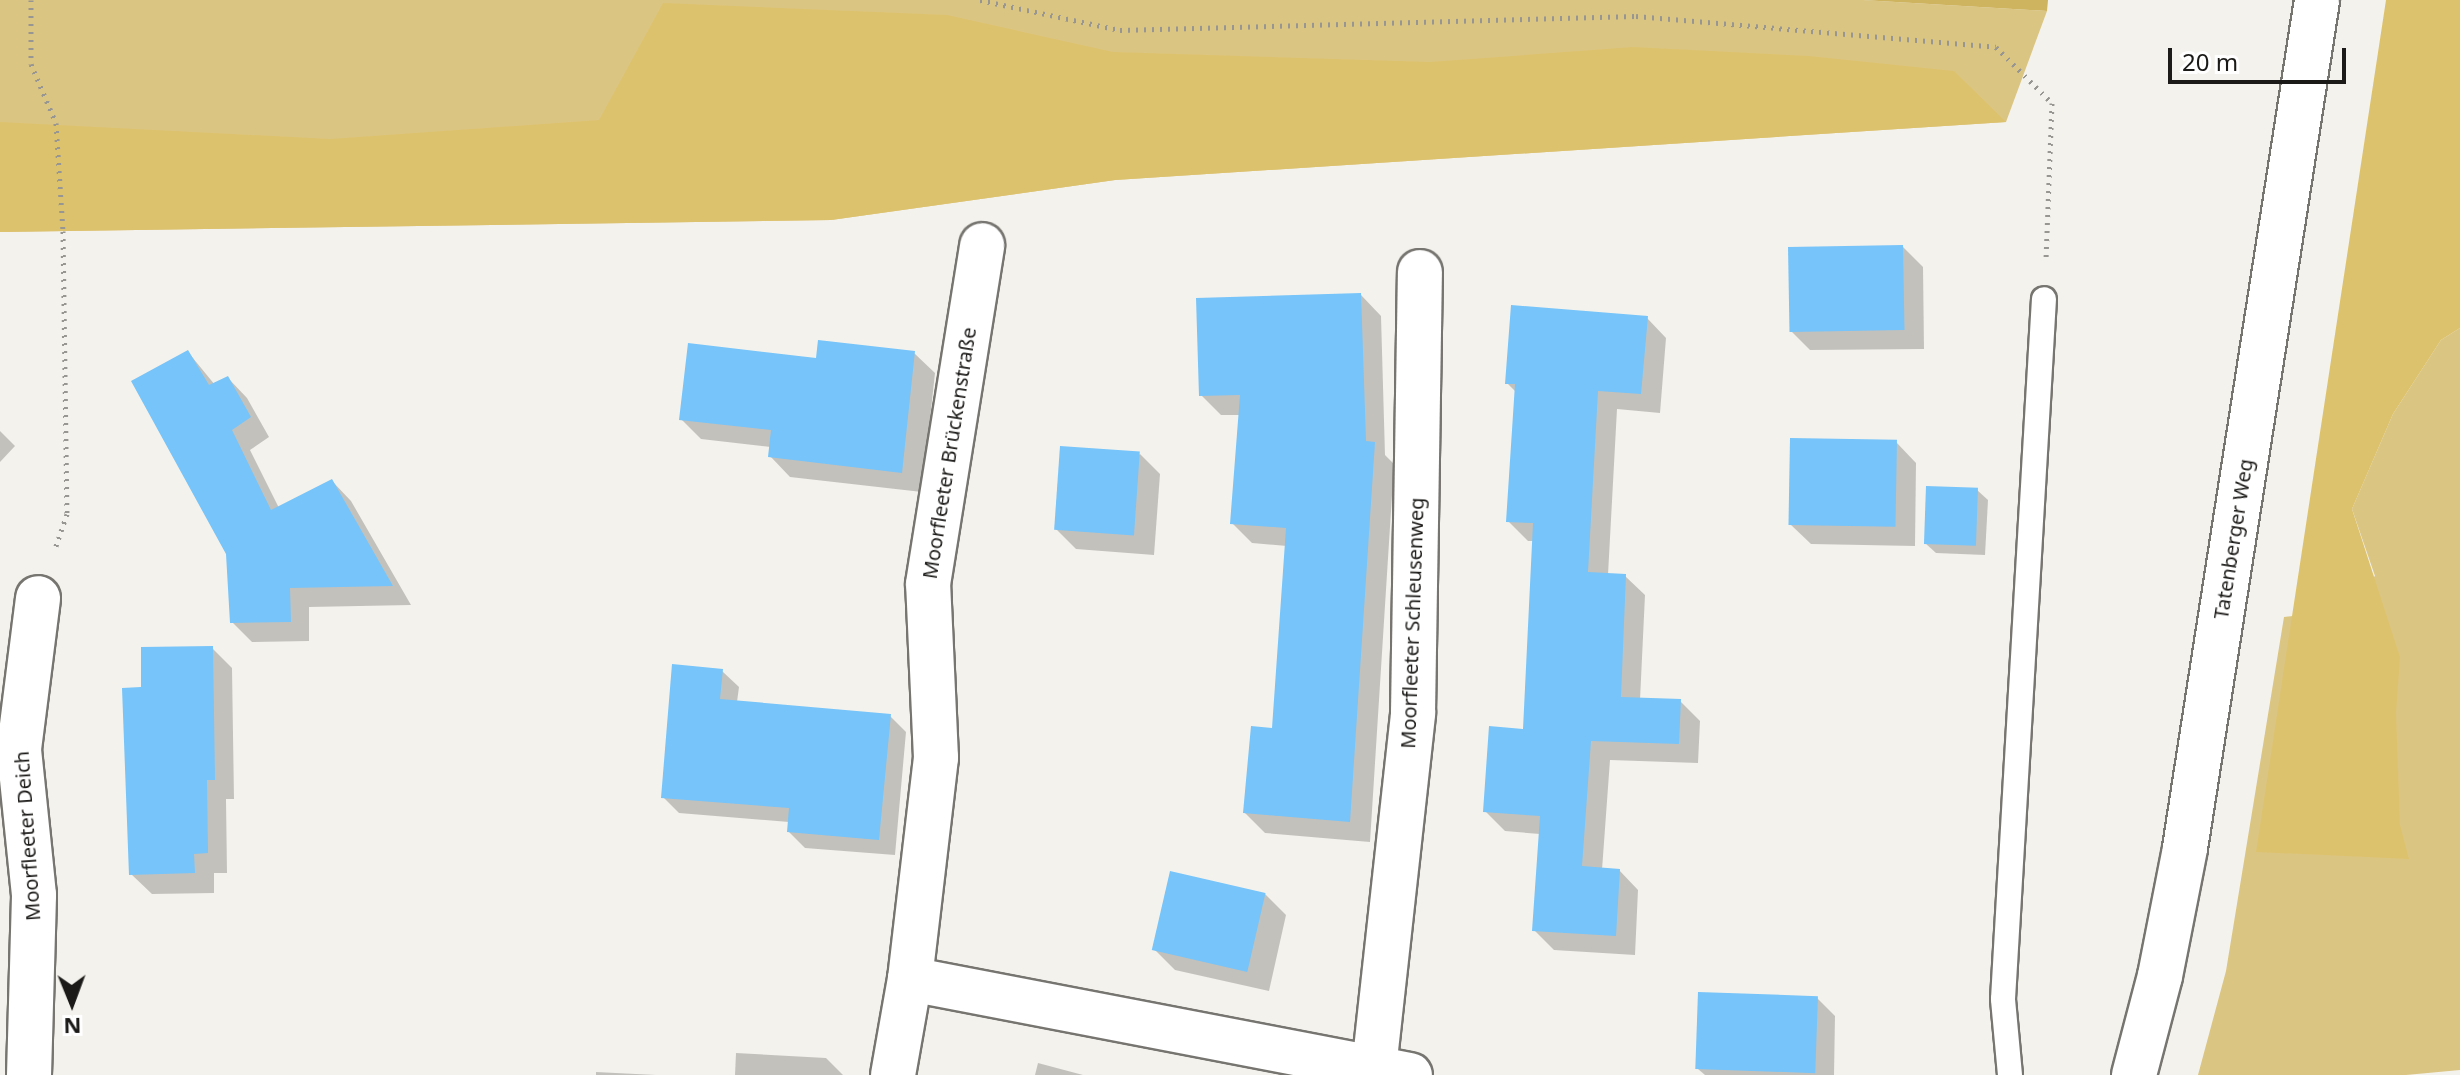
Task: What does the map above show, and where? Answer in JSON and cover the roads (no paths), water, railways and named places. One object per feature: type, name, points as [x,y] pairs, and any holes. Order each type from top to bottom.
[{"type":"street","name":"Tatenberger Weg","points":[[2134,1075],[2160,976],[2185,848],[2317,0]]},
{"type":"street","name":"Moorfleeter Brückenstraße","points":[[893,1075],[910,979],[936,758],[928,584],[982,245]]},
{"type":"street","name":"Moorfleeter Schleusenweg","points":[[910,979],[1392,1072],[1413,713],[1420,272]]},
{"type":"street","name":"Moorfleeter Deich","points":[[29,1075],[34,895],[19,749],[38,598]]},
{"type":"lane","points":[[2010,1075],[2003,999],[2044,299]]}]
